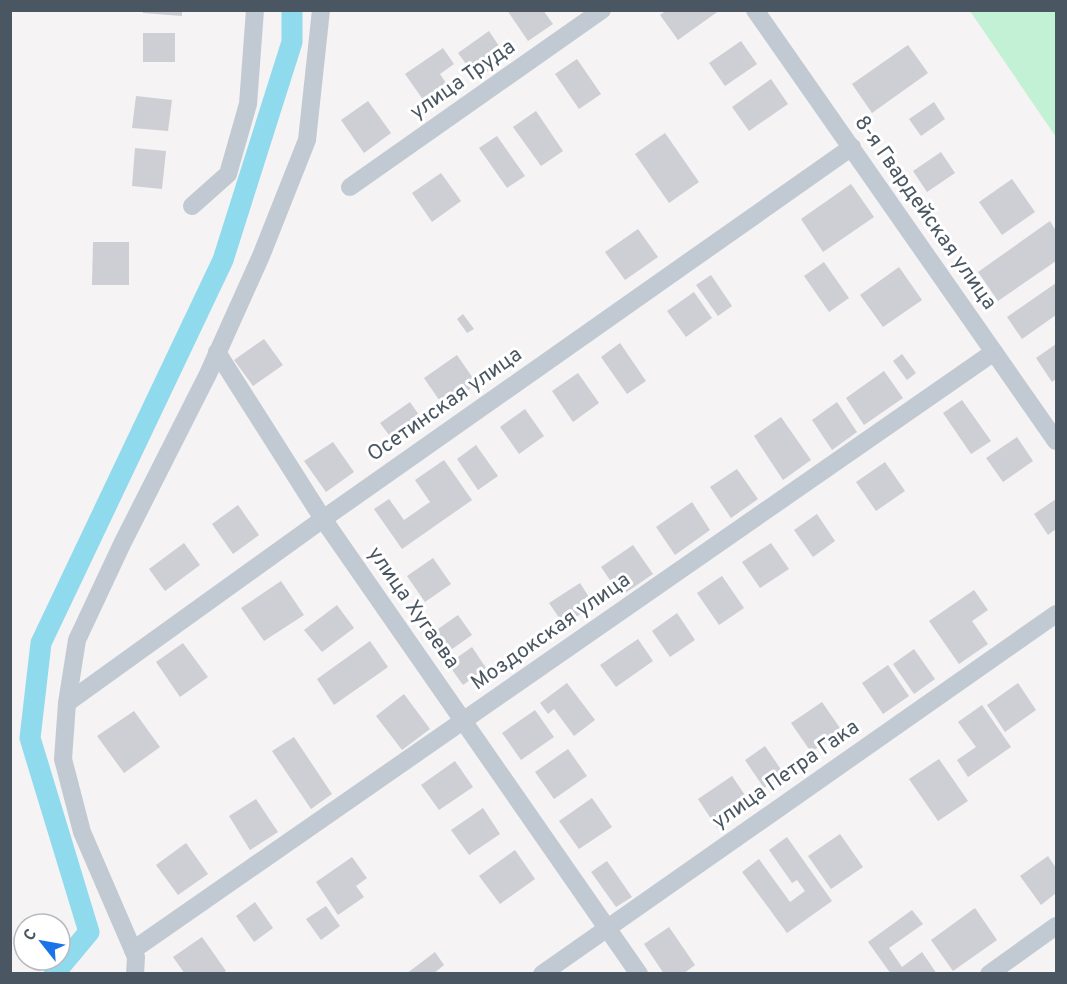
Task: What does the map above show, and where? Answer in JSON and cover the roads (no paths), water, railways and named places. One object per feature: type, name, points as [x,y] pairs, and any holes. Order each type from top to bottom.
[{"type":"street","points":[[192,206],[228,174],[248,104],[255,10]]},
{"type":"street","points":[[135,974],[136,957],[82,832],[63,759],[67,704],[77,640],[217,352],[261,256],[308,140],[321,10]]},
{"type":"street","name":"улица Труда","points":[[350,187],[602,10]]},
{"type":"street","name":"8-я Гвардейская улица","points":[[756,10],[1056,441]]},
{"type":"street","name":"Осетинская улица","points":[[67,704],[323,519],[852,147]]},
{"type":"street","name":"улица Хугаева","points":[[217,352],[323,519],[639,974]]},
{"type":"street","name":"Моздокская улица","points":[[133,950],[994,352]]},
{"type":"street","name":"улица Петра Гака","points":[[542,974],[607,926],[1056,614]]},
{"type":"street","points":[[989,974],[1056,926]]},
{"type":"waterway","points":[[54,974],[89,932],[30,738],[41,643],[223,260],[292,42],[292,10]]}]
